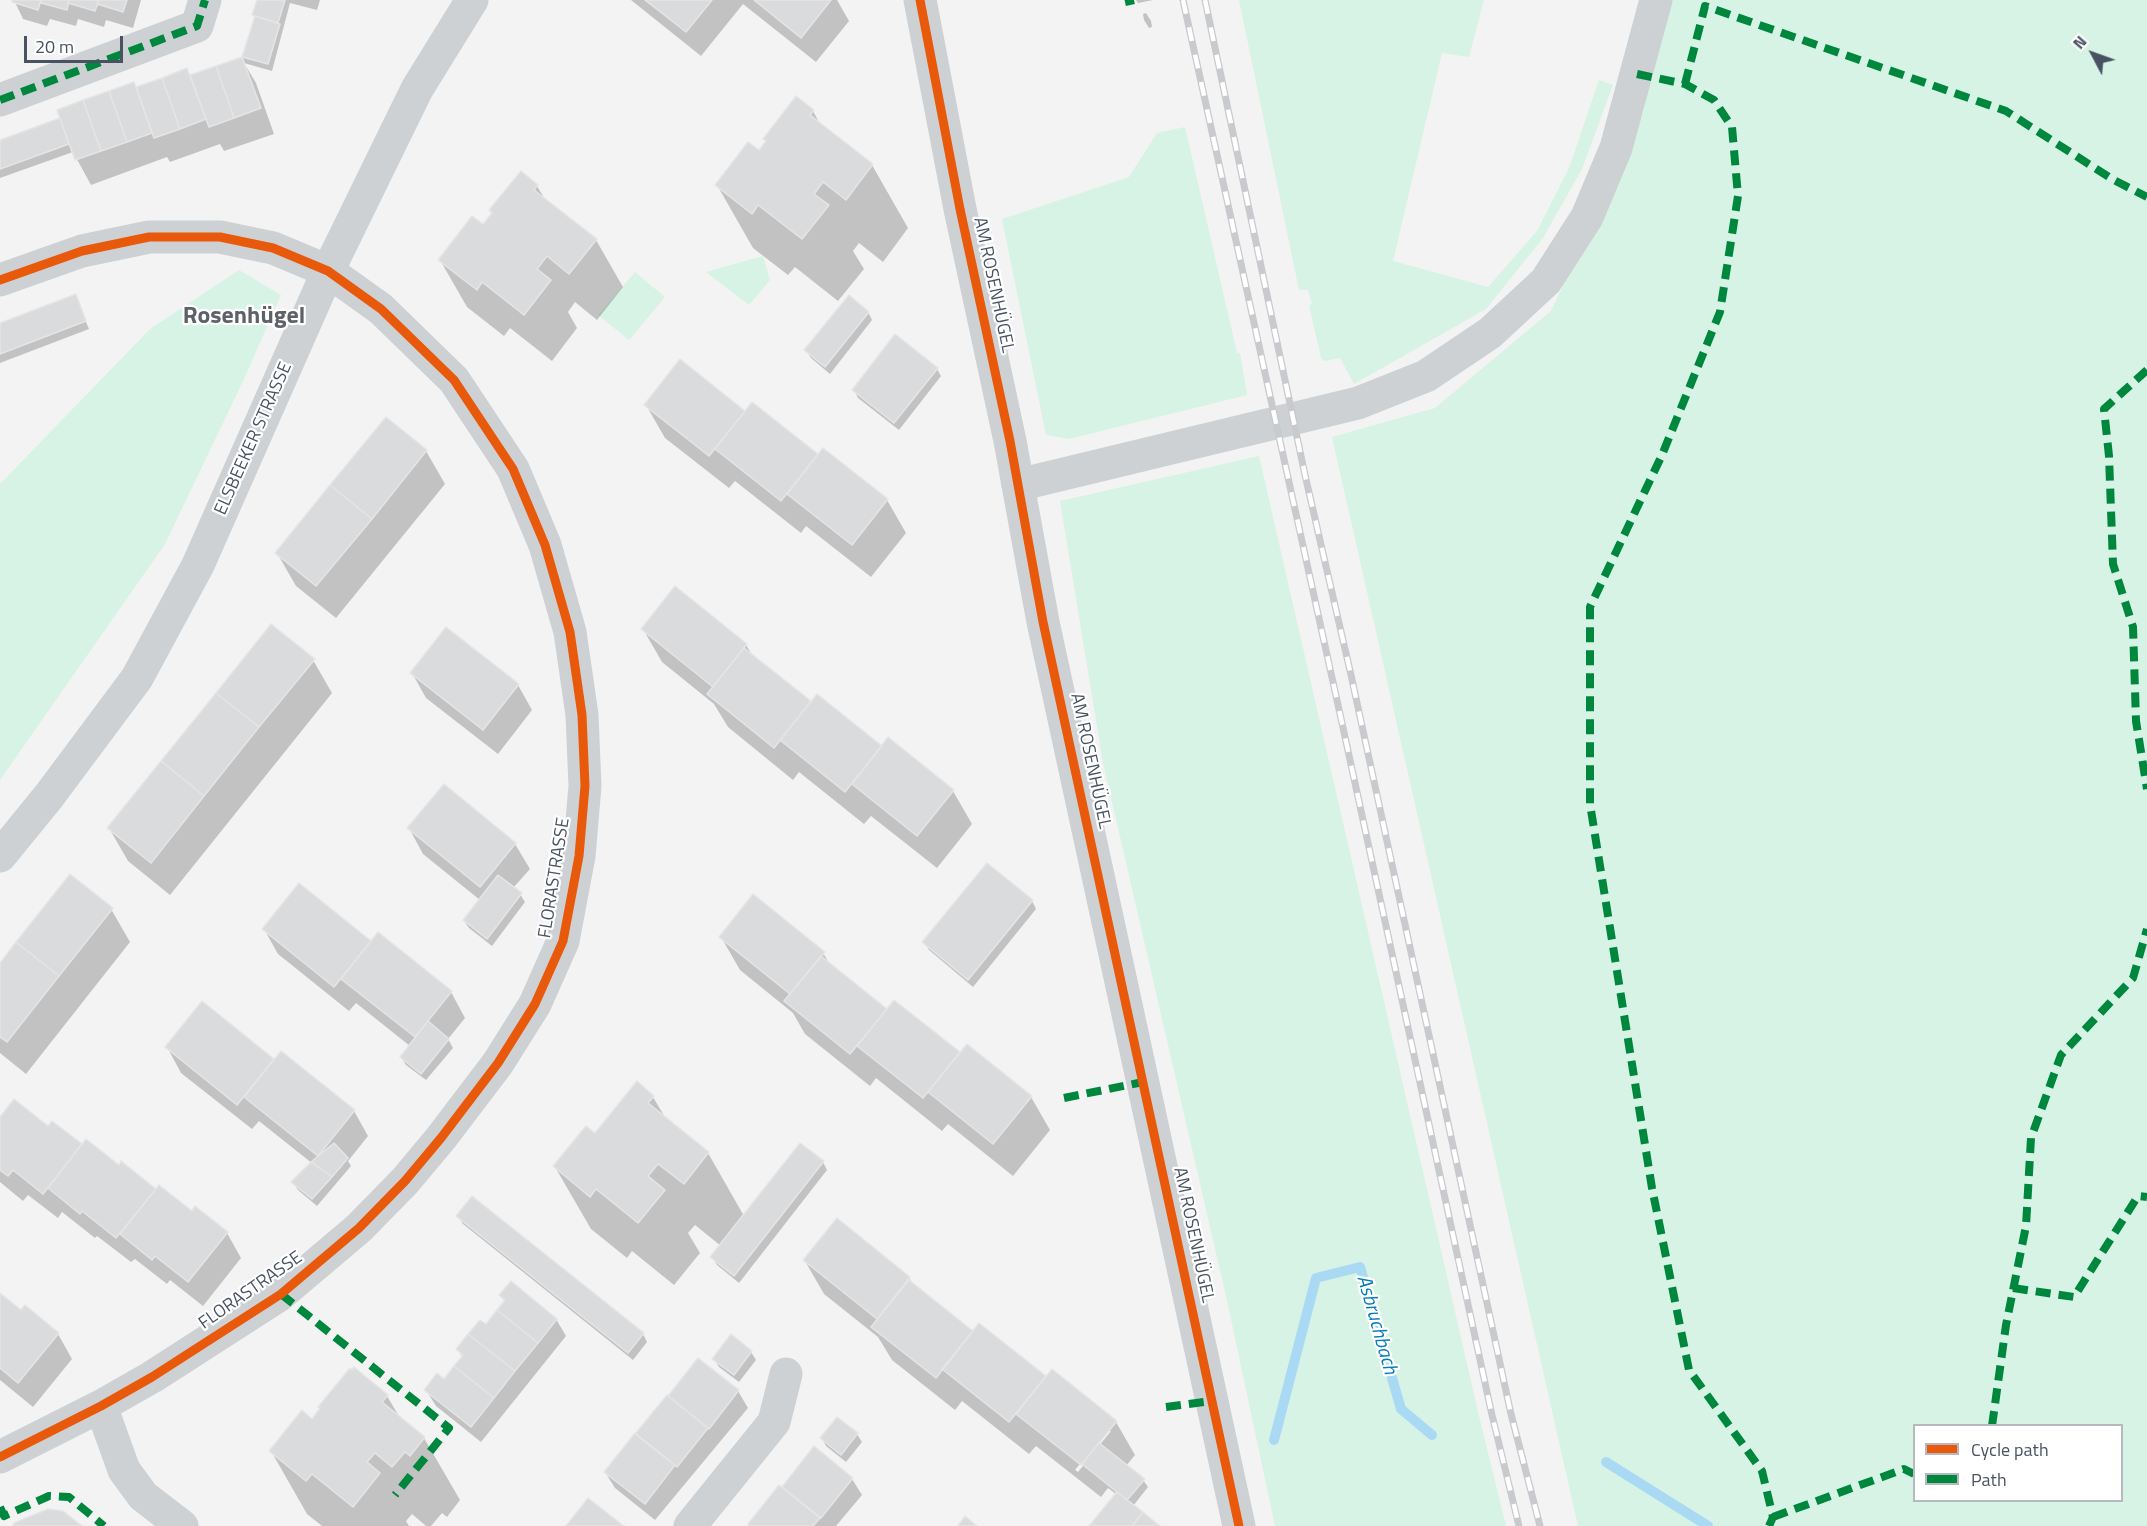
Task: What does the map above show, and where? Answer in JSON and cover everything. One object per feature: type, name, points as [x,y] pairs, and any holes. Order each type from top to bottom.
[{"type":"street","points":[[0,100],[197,26],[205,0]]},
{"type":"street","name":"ELSBEEKER STRASSE","points":[[0,856],[49,796],[136,678],[198,566],[328,271],[417,89],[472,0]]},
{"type":"street","name":"AM ROSENHÜGEL","points":[[920,0],[960,209],[1018,484],[1043,621],[1239,1526]]},
{"type":"street","points":[[1018,484],[1358,403],[1426,376],[1491,333],[1546,282],[1587,217],[1616,148],[1656,0]]},
{"type":"street","name":"FLORASTRASSE","points":[[0,280],[82,251],[149,237],[219,237],[273,248],[328,271],[381,309],[454,380],[513,469],[545,545],[570,632],[582,716],[585,786],[579,856],[563,941],[535,1004],[498,1064],[405,1181],[359,1228],[281,1294],[152,1377],[101,1406],[0,1457]]},
{"type":"street","points":[[690,1526],[774,1422],[786,1374]]},
{"type":"street","points":[[101,1406],[124,1470],[143,1496],[182,1526]]},
{"type":"green space","points":[[1239,0],[1484,0],[1469,57],[1442,53],[1393,261],[1488,287],[1537,231],[1569,168],[1599,80],[1613,85],[1582,169],[1543,238],[1486,309],[1354,384],[1340,358],[1324,361],[1321,358],[1309,305],[1312,304],[1308,290],[1299,290]]},
{"type":"green space","points":[[1668,0],[2147,0],[2147,1526],[1578,1526],[1332,437],[1435,408],[1551,311],[1643,114],[1656,44]]},
{"type":"green space","points":[[1185,127],[1237,353],[1240,353],[1247,395],[1069,439],[1046,435],[1002,219],[1129,177],[1157,133]]},
{"type":"green space","points":[[763,256],[770,280],[749,305],[706,272]]},
{"type":"green space","points":[[239,270],[281,295],[244,379],[165,544],[0,780],[0,484],[150,329]]},
{"type":"green space","points":[[635,272],[665,297],[629,340],[598,315]]},
{"type":"green space","points":[[1259,456],[1506,1526],[1275,1526],[1226,1296],[1103,763],[1060,501]]},
{"type":"building","points":[[12,0],[41,0],[38,10],[12,2]]},
{"type":"building","points":[[41,0],[69,0],[67,10],[41,3]]},
{"type":"building","points":[[69,0],[99,0],[95,11],[68,3]]},
{"type":"building","points":[[99,0],[127,0],[123,12],[97,4]]},
{"type":"building","points":[[257,0],[285,0],[278,23],[252,15]]},
{"type":"building","points":[[645,0],[712,0],[686,32]]},
{"type":"building","points":[[754,0],[831,0],[801,38]]},
{"type":"building","points":[[255,16],[280,24],[268,64],[242,57]]},
{"type":"building","points":[[242,57],[261,108],[234,118],[216,66]]},
{"type":"building","points":[[216,66],[234,118],[209,127],[190,75]]},
{"type":"building","points":[[187,68],[206,119],[180,129],[162,78]]},
{"type":"building","points":[[162,78],[180,129],[154,138],[136,87]]},
{"type":"building","points":[[134,82],[152,133],[127,142],[109,91]]},
{"type":"building","points":[[109,91],[127,142],[101,151],[83,100]]},
{"type":"building","points":[[796,96],[814,110],[810,115],[873,164],[846,200],[823,182],[814,194],[829,205],[802,239],[758,205],[752,214],[715,185],[748,142],[759,150],[766,141],[763,139]]},
{"type":"building","points":[[83,100],[101,151],[75,160],[57,110]]},
{"type":"building","points":[[60,118],[69,144],[0,169],[0,140]]},
{"type":"building","points":[[521,171],[538,185],[534,190],[597,239],[569,274],[547,256],[537,269],[551,280],[524,315],[482,282],[477,290],[438,260],[472,216],[483,224],[492,213],[489,210]]},
{"type":"building","points":[[76,294],[86,321],[0,354],[0,323]]},
{"type":"building","points":[[849,295],[869,312],[825,367],[804,350]]},
{"type":"building","points":[[895,334],[938,368],[894,423],[852,390]]},
{"type":"building","points":[[680,359],[745,411],[709,456],[644,405]]},
{"type":"building","points":[[752,402],[818,454],[781,501],[715,449]]},
{"type":"building","points":[[386,417],[427,450],[372,519],[330,485]]},
{"type":"building","points":[[823,448],[888,499],[852,545],[787,494]]},
{"type":"building","points":[[330,485],[372,519],[316,586],[275,553]]},
{"type":"building","points":[[675,586],[747,644],[713,687],[641,629]]},
{"type":"building","points":[[271,624],[315,659],[259,727],[216,693]]},
{"type":"building","points":[[446,627],[519,684],[483,730],[410,673]]},
{"type":"building","points":[[744,648],[811,701],[774,748],[707,694]]},
{"type":"building","points":[[216,693],[259,727],[204,796],[161,761]]},
{"type":"building","points":[[817,694],[882,746],[845,792],[780,740]]},
{"type":"building","points":[[888,737],[954,790],[917,836],[852,784]]},
{"type":"building","points":[[161,761],[204,796],[151,863],[107,828]]},
{"type":"building","points":[[444,784],[516,843],[480,887],[407,828]]},
{"type":"building","points":[[987,863],[1033,900],[968,980],[922,942]]},
{"type":"building","points":[[70,874],[113,908],[59,976],[16,942]]},
{"type":"building","points":[[498,875],[522,893],[487,939],[463,920]]},
{"type":"building","points":[[299,883],[371,941],[334,987],[262,929]]},
{"type":"building","points":[[753,894],[825,952],[790,994],[719,937]]},
{"type":"building","points":[[378,932],[452,991],[415,1037],[341,979]]},
{"type":"building","points":[[16,942],[59,976],[7,1042],[0,1037],[0,963]]},
{"type":"building","points":[[821,956],[887,1009],[850,1054],[784,1001]]},
{"type":"building","points":[[894,1000],[960,1052],[923,1098],[857,1046]]},
{"type":"building","points":[[202,1001],[274,1059],[237,1105],[165,1047]]},
{"type":"building","points":[[428,1021],[449,1039],[421,1074],[400,1057]]},
{"type":"building","points":[[967,1044],[1032,1096],[993,1144],[928,1092]]},
{"type":"building","points":[[281,1051],[355,1110],[318,1156],[244,1097]]},
{"type":"building","points":[[637,1081],[654,1096],[648,1103],[709,1152],[684,1184],[658,1164],[648,1176],[665,1190],[638,1223],[596,1189],[590,1197],[553,1166],[586,1126],[595,1133]]},
{"type":"building","points":[[14,1099],[48,1126],[52,1121],[82,1144],[43,1194],[13,1170],[8,1176],[0,1170],[0,1117]]},
{"type":"building","points":[[86,1139],[119,1165],[121,1161],[156,1189],[116,1238],[82,1211],[80,1214],[48,1188]]},
{"type":"building","points":[[334,1143],[348,1158],[332,1177],[311,1162]]},
{"type":"building","points":[[800,1143],[824,1161],[734,1276],[710,1257]]},
{"type":"building","points":[[311,1162],[332,1177],[312,1199],[291,1182]]},
{"type":"building","points":[[159,1185],[192,1211],[195,1206],[228,1232],[188,1282],[155,1256],[152,1260],[120,1234]]},
{"type":"building","points":[[472,1196],[644,1333],[628,1353],[456,1216]]},
{"type":"building","points":[[837,1218],[910,1277],[877,1319],[803,1260]]},
{"type":"building","points":[[909,1280],[973,1331],[936,1378],[871,1327]]},
{"type":"building","points":[[511,1281],[557,1319],[538,1343],[497,1310],[505,1300],[499,1295]]},
{"type":"building","points":[[0,1293],[21,1310],[25,1305],[59,1333],[18,1383],[0,1368]]},
{"type":"building","points":[[497,1310],[538,1343],[515,1371],[468,1334],[480,1320],[486,1324]]},
{"type":"building","points":[[979,1323],[1046,1376],[1009,1422],[942,1369]]},
{"type":"building","points":[[468,1334],[515,1371],[494,1398],[454,1366],[463,1355],[456,1349]]},
{"type":"building","points":[[731,1334],[752,1351],[734,1375],[712,1359]]},
{"type":"building","points":[[698,1358],[739,1390],[709,1429],[668,1396]]},
{"type":"building","points":[[454,1366],[494,1398],[471,1427],[424,1390],[437,1373],[444,1379]]},
{"type":"building","points":[[354,1367],[388,1395],[382,1402],[425,1437],[410,1456],[405,1452],[392,1467],[375,1453],[367,1462],[380,1473],[353,1507],[312,1474],[306,1481],[269,1451],[302,1410],[312,1419],[320,1408],[318,1407],[350,1368],[352,1370]]},
{"type":"building","points":[[1052,1369],[1117,1421],[1081,1465],[1016,1414]]},
{"type":"building","points":[[667,1395],[708,1428],[677,1467],[635,1434]]},
{"type":"building","points":[[837,1417],[858,1433],[841,1455],[820,1438]]},
{"type":"building","points":[[635,1433],[675,1465],[645,1504],[604,1472]]},
{"type":"building","points":[[1099,1443],[1145,1479],[1127,1500],[1082,1464]]},
{"type":"building","points":[[814,1446],[853,1478],[821,1518],[782,1487]]},
{"type":"building","points":[[779,1485],[820,1518],[813,1526],[751,1526],[748,1524]]},
{"type":"building","points":[[1117,1492],[1143,1512],[1132,1526],[1089,1526]]},
{"type":"building","points":[[588,1498],[624,1526],[566,1526]]},
{"type":"building","points":[[48,1509],[63,1511],[82,1526],[13,1526],[14,1523]]},
{"type":"building","points":[[1143,1512],[1160,1526],[1132,1526]]},
{"type":"building","points":[[965,1516],[977,1526],[958,1526]]},
{"type":"waterway","name":"Asbruchbach","points":[[1274,1440],[1316,1278],[1360,1267],[1401,1409],[1432,1435]]},
{"type":"waterway","name":"Asbruchbach","points":[[1606,1462],[1708,1526]]},
{"type":"railway","points":[[1183,0],[1492,1415],[1519,1526]]},
{"type":"railway","points":[[1205,0],[1305,475],[1351,675],[1511,1414],[1540,1526]]},
{"type":"marked path","points":[[0,100],[197,26],[205,0]]},
{"type":"marked path","points":[[1125,2],[1134,0]]},
{"type":"marked path","points":[[1685,84],[1705,6],[2006,111],[2112,179],[2147,197]]},
{"type":"marked path","points":[[1637,74],[1685,84],[1714,100],[1732,127],[1738,196],[1720,312],[1662,455],[1590,607],[1590,804],[1652,1188],[1689,1370],[1762,1471],[1773,1517],[1769,1526]]},
{"type":"marked path","points":[[2147,370],[2104,409],[2109,456],[2113,564],[2133,627],[2136,721],[2147,789]]},
{"type":"marked path","points":[[1992,1424],[2006,1325],[2026,1226],[2031,1138],[2061,1055],[2133,978],[2147,929]]},
{"type":"marked path","points":[[1064,1098],[1143,1082]]},
{"type":"marked path","points":[[2013,1288],[2074,1297],[2138,1196],[2147,1197]]},
{"type":"marked path","points":[[281,1294],[449,1428],[395,1495]]},
{"type":"marked path","points":[[1166,1407],[1212,1401]]},
{"type":"marked path","points":[[1773,1517],[1904,1469],[1913,1474]]},
{"type":"marked path","points":[[0,1507],[4,1516],[49,1496],[69,1497],[104,1526]]},
{"type":"cycle path","points":[[920,0],[960,209],[1010,441],[1043,622],[1239,1526]]},
{"type":"cycle path","points":[[0,280],[82,251],[149,237],[220,237],[273,248],[328,271],[381,309],[454,380],[513,469],[545,545],[570,632],[582,715],[585,786],[579,856],[563,941],[535,1004],[498,1063],[405,1181],[359,1228],[281,1294],[152,1377],[101,1406],[0,1457]]},
{"type":"district","name":"Rosenhügel","points":[[244,317]]}]
